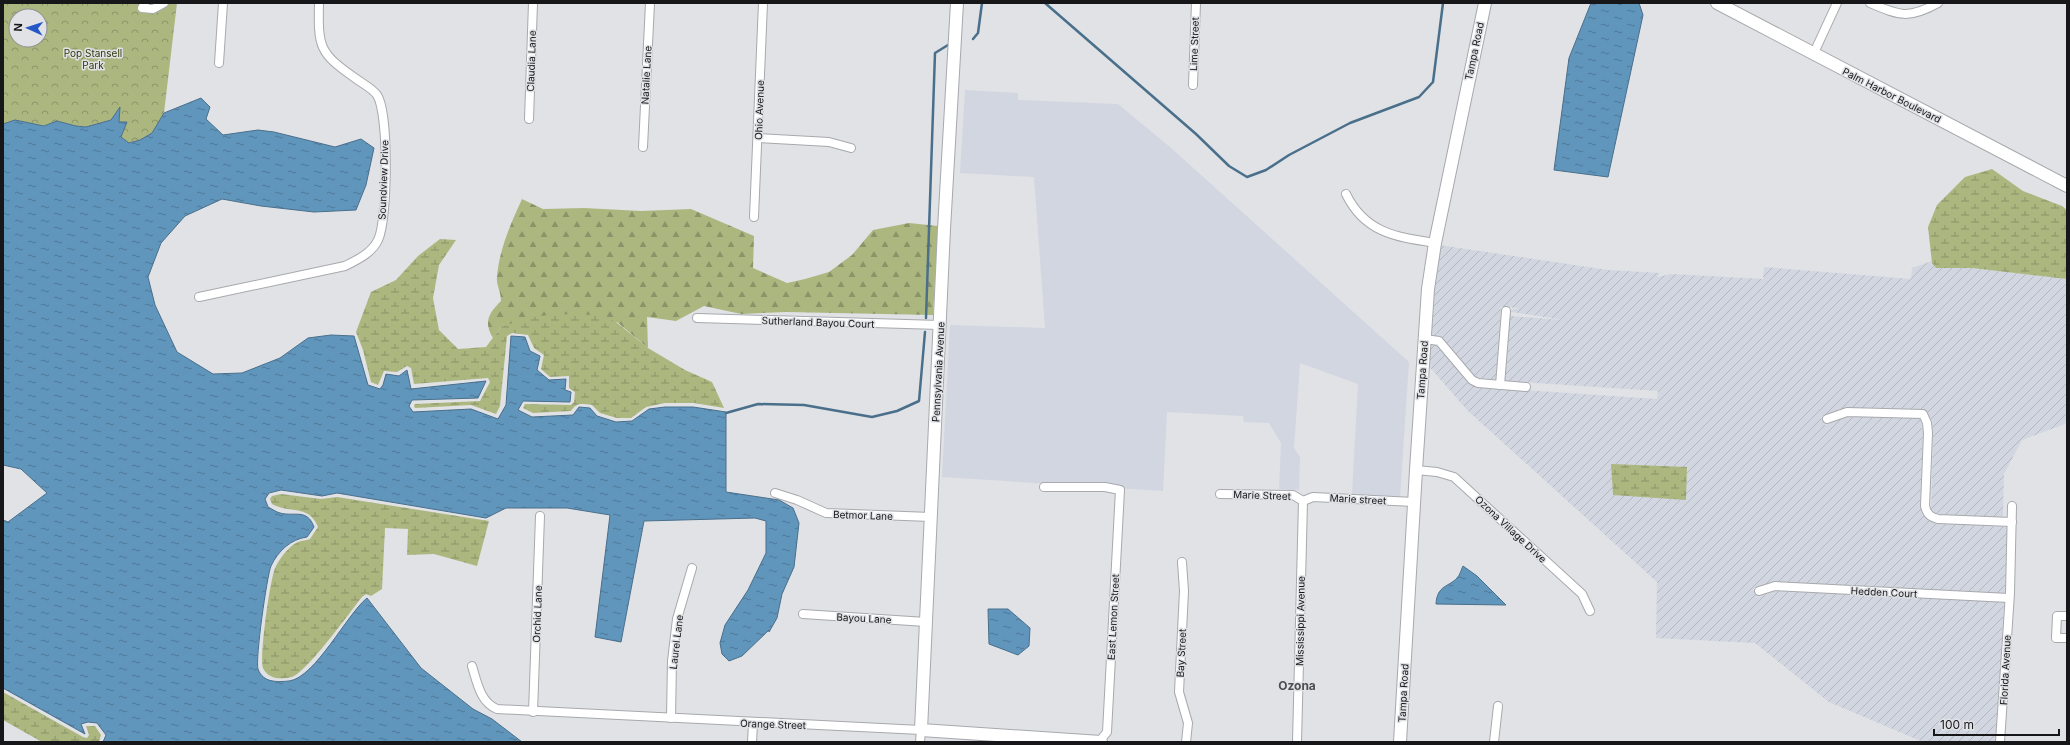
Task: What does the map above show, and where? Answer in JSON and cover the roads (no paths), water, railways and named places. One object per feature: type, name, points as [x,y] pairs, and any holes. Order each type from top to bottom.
[{"type":"street","points":[[145,3],[142,8],[153,9],[164,3]]},
{"type":"street","points":[[220,62],[223,3]]},
{"type":"street","name":"Soundview Drive","points":[[199,297],[345,266],[360,259],[378,240],[383,222],[385,180],[384,117],[382,106],[377,96],[370,88],[333,63],[322,49],[318,34],[319,3]]},
{"type":"street","name":"Claudia Lane","points":[[529,119],[533,3]]},
{"type":"street","name":"Natalie Lane","points":[[643,147],[650,3]]},
{"type":"street","name":"Ohio Avenue","points":[[754,217],[763,3]]},
{"type":"street","name":"Pennsylvania Avenue","points":[[921,736],[957,3]]},
{"type":"street","name":"Lime Street","points":[[1193,85],[1196,3]]},
{"type":"street","name":"Tampa Road","points":[[1400,742],[1424,339],[1434,243],[1485,3]]},
{"type":"street","name":"Palm Harbor Boulevard","points":[[1717,3],[2067,186]]},
{"type":"street","points":[[1814,55],[1837,3]]},
{"type":"street","points":[[1870,3],[1891,12],[1910,14],[1921,12],[1938,3]]},
{"type":"street","points":[[758,138],[829,142],[851,148]]},
{"type":"street","points":[[1346,194],[1352,206],[1365,221],[1382,232],[1434,243]]},
{"type":"street","points":[[1500,385],[1506,311]]},
{"type":"street","name":"Sutherland Bayou Court","points":[[697,318],[940,325]]},
{"type":"street","points":[[1424,339],[1439,341],[1472,380],[1478,383],[1526,387]]},
{"type":"street","points":[[1827,419],[1847,412],[1923,414],[1927,423],[1928,433],[1925,506],[1927,512],[1932,517],[1938,519],[2012,522]]},
{"type":"street","name":"Ozona Village Drive","points":[[1416,470],[1438,472],[1454,477],[1582,594],[1590,612]]},
{"type":"street","name":"East Lemon Street","points":[[1044,487],[1074,486],[1120,490],[1106,732],[1099,742]]},
{"type":"street","name":"Betmor Lane","points":[[775,493],[797,500],[826,513],[931,517]]},
{"type":"street","name":"Marie Street","points":[[1220,494],[1294,494],[1303,501]]},
{"type":"street","name":"Marie street","points":[[1303,501],[1313,497],[1414,502]]},
{"type":"street","name":"Mississippi Avenue","points":[[1297,742],[1303,501]]},
{"type":"street","name":"Florida Avenue","points":[[2000,742],[2009,598],[2012,506]]},
{"type":"street","name":"Orchid Lane","points":[[534,712],[540,516]]},
{"type":"street","name":"Bay Street","points":[[1182,562],[1184,591],[1179,692],[1188,723],[1186,742]]},
{"type":"street","name":"Laurel Lane","points":[[671,718],[672,661],[677,619],[692,568]]},
{"type":"street","name":"Hedden Court","points":[[1760,591],[1775,586],[2009,598]]},
{"type":"street","name":"Bayou Lane","points":[[803,614],[926,622]]},
{"type":"street","points":[[2067,616],[2057,616],[2056,638],[2067,638]]},
{"type":"street","name":"Orange Street","points":[[472,666],[484,700],[489,706],[497,709],[752,723],[921,736],[1099,742]]},
{"type":"street","points":[[1494,742],[1498,706]]},
{"type":"street","points":[[752,723],[752,742]]},
{"type":"water","points":[[1591,3],[1639,3],[1643,15],[1608,177],[1554,170],[1569,58]]},
{"type":"water","points":[[201,98],[210,107],[206,119],[223,135],[258,130],[274,132],[335,147],[361,139],[374,148],[366,185],[356,210],[314,212],[261,206],[222,199],[185,216],[161,243],[148,277],[155,305],[177,352],[213,374],[242,373],[280,358],[308,338],[331,335],[354,336],[368,385],[380,389],[383,385],[386,374],[399,376],[407,370],[411,389],[486,381],[478,398],[412,400],[409,406],[413,412],[471,409],[498,419],[506,405],[511,336],[525,337],[530,351],[540,356],[537,370],[549,380],[566,379],[565,390],[571,392],[570,402],[523,401],[518,410],[532,417],[573,415],[579,407],[590,408],[597,416],[616,422],[632,421],[649,409],[665,407],[693,407],[726,412],[726,492],[779,500],[793,508],[799,523],[794,567],[782,594],[777,618],[769,632],[769,630],[742,656],[729,661],[722,654],[720,643],[725,625],[748,590],[766,553],[766,521],[755,518],[644,521],[621,642],[595,637],[610,515],[567,508],[506,508],[486,518],[337,493],[322,496],[281,490],[269,493],[265,499],[268,507],[280,513],[304,515],[308,517],[314,527],[307,537],[290,543],[281,551],[271,566],[264,600],[258,650],[258,669],[260,674],[271,681],[280,682],[289,681],[299,677],[320,658],[350,617],[367,598],[421,668],[473,709],[492,719],[522,742],[103,742],[106,735],[97,723],[88,722],[81,724],[85,734],[3,688],[3,520],[8,522],[47,493],[21,469],[3,465],[3,124],[15,120],[44,126],[57,121],[86,127],[111,120],[120,107],[119,122],[127,122],[121,137],[129,143],[140,140],[152,133],[164,113]]},
{"type":"water","points":[[1463,566],[1477,576],[1506,605],[1436,604],[1441,590],[1457,578]]},
{"type":"water","points":[[988,609],[1008,609],[1030,628],[1029,646],[1018,655],[989,644]]},
{"type":"waterway","points":[[973,39],[978,33],[982,3]]},
{"type":"waterway","points":[[1045,3],[1196,134],[1229,166],[1247,177],[1266,170],[1289,155],[1350,123],[1419,97],[1433,82],[1443,3]]},
{"type":"waterway","points":[[926,318],[935,53],[948,45]]},
{"type":"waterway","points":[[726,413],[758,404],[804,405],[872,417],[897,411],[919,401],[925,332]]},
{"type":"district","name":"Ozona","points":[[1297,686]]},
{"type":"park label","name":"Pop Stansell Park","points":[[93,58]]}]
